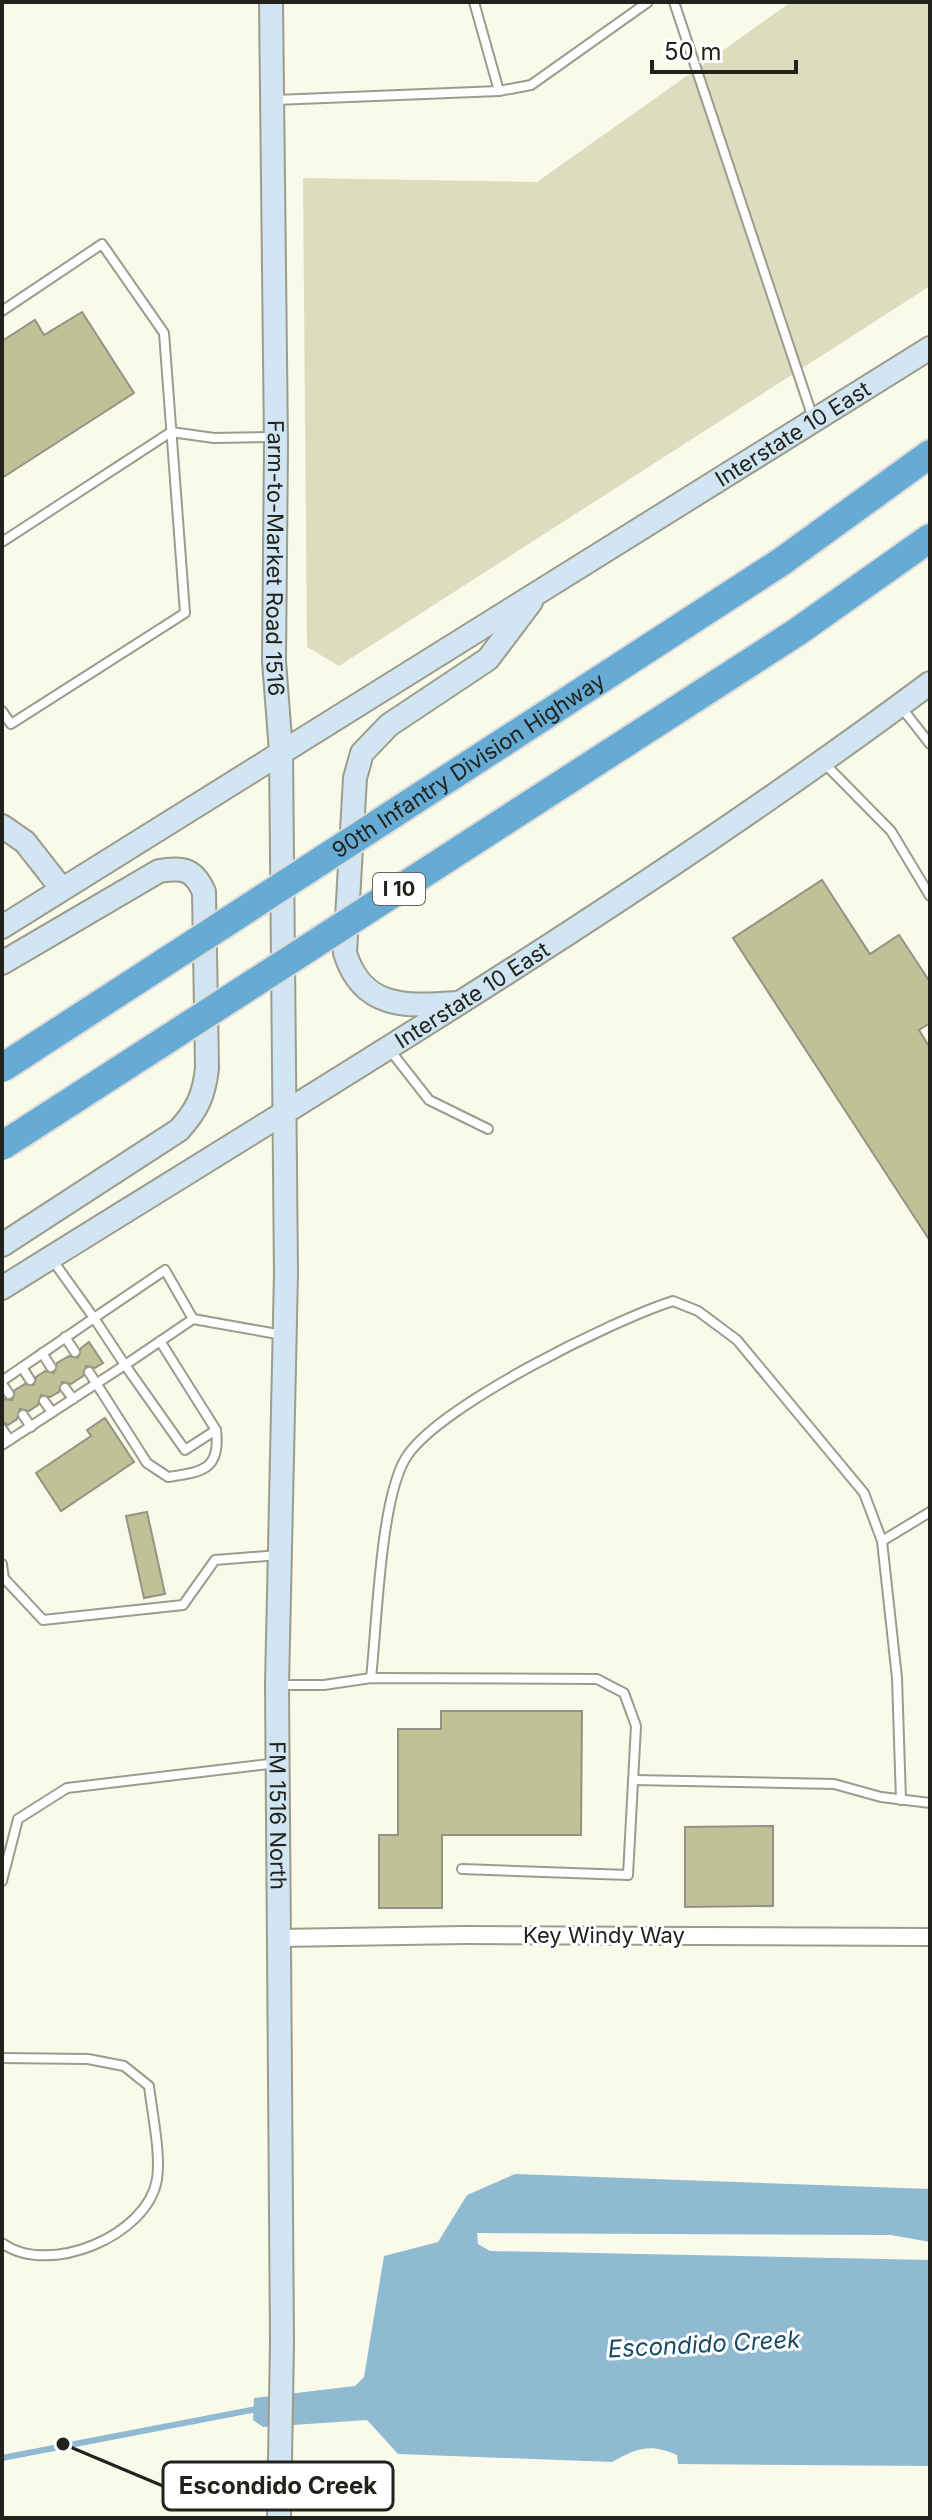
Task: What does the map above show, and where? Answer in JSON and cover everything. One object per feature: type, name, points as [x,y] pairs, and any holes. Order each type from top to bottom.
[{"type":"highway","name":"90th Infantry Division Highway","points":[[2,1068],[781,562],[930,454]]},
{"type":"highway","name":"I 10","points":[[2,1146],[797,632],[930,538]]},
{"type":"main road","name":"Farm-to-Market Road 1516","points":[[271,2],[276,437],[274,661],[281,752],[285,1112]]},
{"type":"main road","name":"Interstate 10 East","points":[[2,927],[813,418],[930,348]]},
{"type":"main road","points":[[460,1003],[412,1006],[389,1002],[368,990],[351,972],[345,953],[355,778],[362,753],[389,725],[488,659],[539,592]]},
{"type":"main road","name":"Interstate 10 East","points":[[2,1288],[460,1003],[823,763],[930,683]]},
{"type":"main road","points":[[4,824],[25,842],[61,888]]},
{"type":"main road","points":[[2,963],[159,871],[182,867],[197,875],[204,892],[207,1068],[205,1094],[196,1111],[179,1130],[2,1245]]},
{"type":"main road","name":"FM 1516 North","points":[[279,2518],[282,2342],[277,1685],[285,1112]]},
{"type":"street","name":"Key Windy Way","points":[[278,1938],[465,1935],[930,1937]]},
{"type":"lane","points":[[474,2],[499,91]]},
{"type":"lane","points":[[271,100],[499,91],[531,85],[648,2]]},
{"type":"lane","points":[[674,2],[813,418]]},
{"type":"lane","points":[[2,311],[102,244],[164,333],[185,613],[11,724],[2,711]]},
{"type":"lane","points":[[2,542],[171,432],[214,438],[276,437]]},
{"type":"lane","points":[[899,706],[930,744]]},
{"type":"lane","points":[[823,763],[891,831],[930,896]]},
{"type":"lane","points":[[389,1049],[429,1100],[488,1129]]},
{"type":"lane","points":[[51,1258],[185,1450],[216,1430]]},
{"type":"lane","points":[[9,1394],[2,1383],[22,1367],[165,1270],[193,1319]]},
{"type":"lane","points":[[371,1678],[389,1513],[406,1457],[431,1430],[526,1370],[633,1314],[673,1301],[698,1311],[737,1340],[864,1493],[882,1541],[897,1678],[901,1800]]},
{"type":"lane","points":[[2,1429],[6,1443],[193,1319],[284,1335]]},
{"type":"lane","points":[[65,1337],[75,1352]]},
{"type":"lane","points":[[89,1372],[147,1463],[168,1477],[195,1473],[210,1465],[218,1449],[216,1430],[160,1341]]},
{"type":"lane","points":[[42,1353],[51,1367]]},
{"type":"lane","points":[[22,1367],[30,1380]]},
{"type":"lane","points":[[65,1388],[73,1399]]},
{"type":"lane","points":[[44,1401],[52,1412]]},
{"type":"lane","points":[[23,1415],[31,1427]]},
{"type":"lane","points":[[882,1541],[930,1512]]},
{"type":"lane","points":[[2,1564],[3,1580],[43,1620],[183,1605],[215,1560],[281,1555]]},
{"type":"lane","points":[[277,1685],[324,1685],[371,1678],[597,1679],[624,1693],[636,1726],[628,1875],[462,1869]]},
{"type":"lane","points":[[2,1881],[18,1819],[67,1788],[277,1763]]},
{"type":"lane","points":[[633,1780],[834,1784],[901,1800],[930,1803]]},
{"type":"lane","points":[[2,2058],[88,2059],[124,2066],[133,2072],[149,2086],[157,2180],[132,2225],[70,2255],[12,2251],[2,2243]]},
{"type":"green space","points":[[791,2],[930,2],[930,286],[339,666],[307,647],[303,178],[537,182]]},
{"type":"water","points":[[515,2174],[930,2189],[930,2242],[891,2235],[477,2233],[478,2244],[490,2251],[930,2260],[930,2466],[678,2464],[677,2455],[651,2448],[636,2450],[612,2462],[398,2454],[367,2420],[263,2427],[253,2420],[254,2398],[355,2386],[364,2377],[384,2256],[438,2242],[467,2195]]},
{"type":"building","points":[[82,312],[134,393],[2,478],[2,341],[35,320],[44,335]]},
{"type":"building","points":[[822,880],[870,954],[899,935],[930,982],[930,1023],[919,1030],[930,1048],[930,1241],[733,938]]},
{"type":"building","points":[[89,1342],[103,1363],[95,1368],[86,1366],[83,1376],[71,1384],[62,1382],[59,1392],[50,1397],[41,1395],[38,1405],[29,1411],[20,1409],[17,1419],[8,1425],[2,1422],[2,1399],[12,1400],[15,1390],[25,1384],[34,1385],[36,1377],[45,1371],[54,1373],[57,1363],[69,1356],[78,1358],[81,1348]]},
{"type":"building","points":[[105,1418],[134,1462],[61,1511],[36,1473],[91,1436],[87,1430]]},
{"type":"building","points":[[147,1512],[165,1594],[144,1598],[126,1516]]},
{"type":"building","points":[[441,1711],[582,1711],[581,1835],[442,1835],[442,1908],[379,1908],[379,1835],[398,1835],[398,1729],[441,1729]]},
{"type":"building","points":[[773,1826],[773,1906],[685,1907],[685,1827]]},
{"type":"waterway","name":"Escondido Creek","points":[[2,2458],[262,2408]]},
{"type":"place","name":"Escondido Creek","points":[[63,2444]]}]
